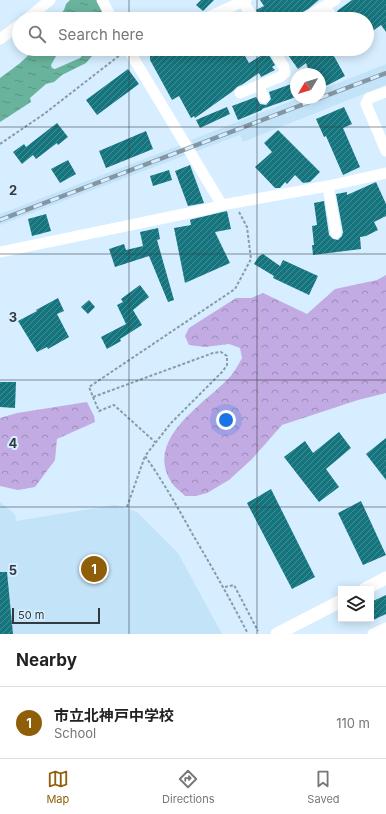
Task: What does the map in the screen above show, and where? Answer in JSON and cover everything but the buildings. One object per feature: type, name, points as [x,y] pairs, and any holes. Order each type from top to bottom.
[{"type":"street","points":[[35,12],[50,0]]},
{"type":"street","points":[[102,0],[108,12]]},
{"type":"street","points":[[316,12],[335,0]]},
{"type":"street","points":[[220,12],[245,1],[250,12]]},
{"type":"street","points":[[325,7],[329,12]]},
{"type":"street","points":[[0,39],[12,30]]},
{"type":"street","points":[[135,56],[222,205]]},
{"type":"street","points":[[240,93],[280,77],[285,73],[284,67],[277,56]]},
{"type":"street","points":[[258,86],[264,98]]},
{"type":"street","points":[[386,92],[368,98],[366,104],[386,151]]},
{"type":"street","points":[[0,252],[222,205],[234,204],[386,174]]},
{"type":"street","points":[[328,186],[332,226]]},
{"type":"street","points":[[371,586],[386,578]]},
{"type":"street","points":[[277,634],[338,603]]},
{"type":"street","points":[[373,634],[386,628]]},
{"type":"path","points":[[0,144],[44,114],[120,56]]},
{"type":"path","points":[[155,442],[114,405],[99,411],[89,387],[235,289],[251,259],[247,227],[234,204]]},
{"type":"path","points":[[93,397],[213,352],[221,352],[227,356],[226,365],[223,371],[172,423],[145,456],[127,507]]},
{"type":"path","points":[[145,456],[181,511],[224,587],[247,632]]},
{"type":"path","points":[[224,587],[234,585],[258,631]]},
{"type":"shaded area","points":[[386,64],[386,85],[243,142],[240,135],[197,151],[191,140],[290,102],[290,104],[326,104],[326,88]]},
{"type":"shaded area","points":[[181,145],[186,155],[0,225],[0,214]]},
{"type":"shaded area","points":[[0,502],[15,514],[16,521],[115,505],[137,512],[178,553],[222,634],[0,634]]},
{"type":"green space","points":[[386,275],[386,393],[358,400],[282,425],[252,459],[229,480],[207,493],[196,496],[185,496],[170,480],[165,465],[166,450],[171,436],[193,411],[230,377],[242,358],[240,348],[229,344],[205,347],[189,345],[185,336],[189,328],[236,298],[251,298],[263,293],[307,314],[335,289],[377,280]]},
{"type":"green space","points":[[87,402],[94,416],[95,422],[57,439],[55,460],[35,487],[18,490],[0,486],[0,418],[17,413]]},
{"type":"water","points":[[70,0],[106,0],[103,12],[62,12]]},
{"type":"water","points":[[28,56],[56,56],[51,65],[52,68],[55,69],[82,56],[92,56],[86,63],[62,75],[54,82],[46,84],[30,98],[31,102],[0,122],[0,78]]},
{"type":"railway","points":[[326,96],[386,73]]},
{"type":"railway","points":[[0,220],[304,104]]},
{"type":"place","name":"市立北神戸中学校","points":[[94,569]]}]
